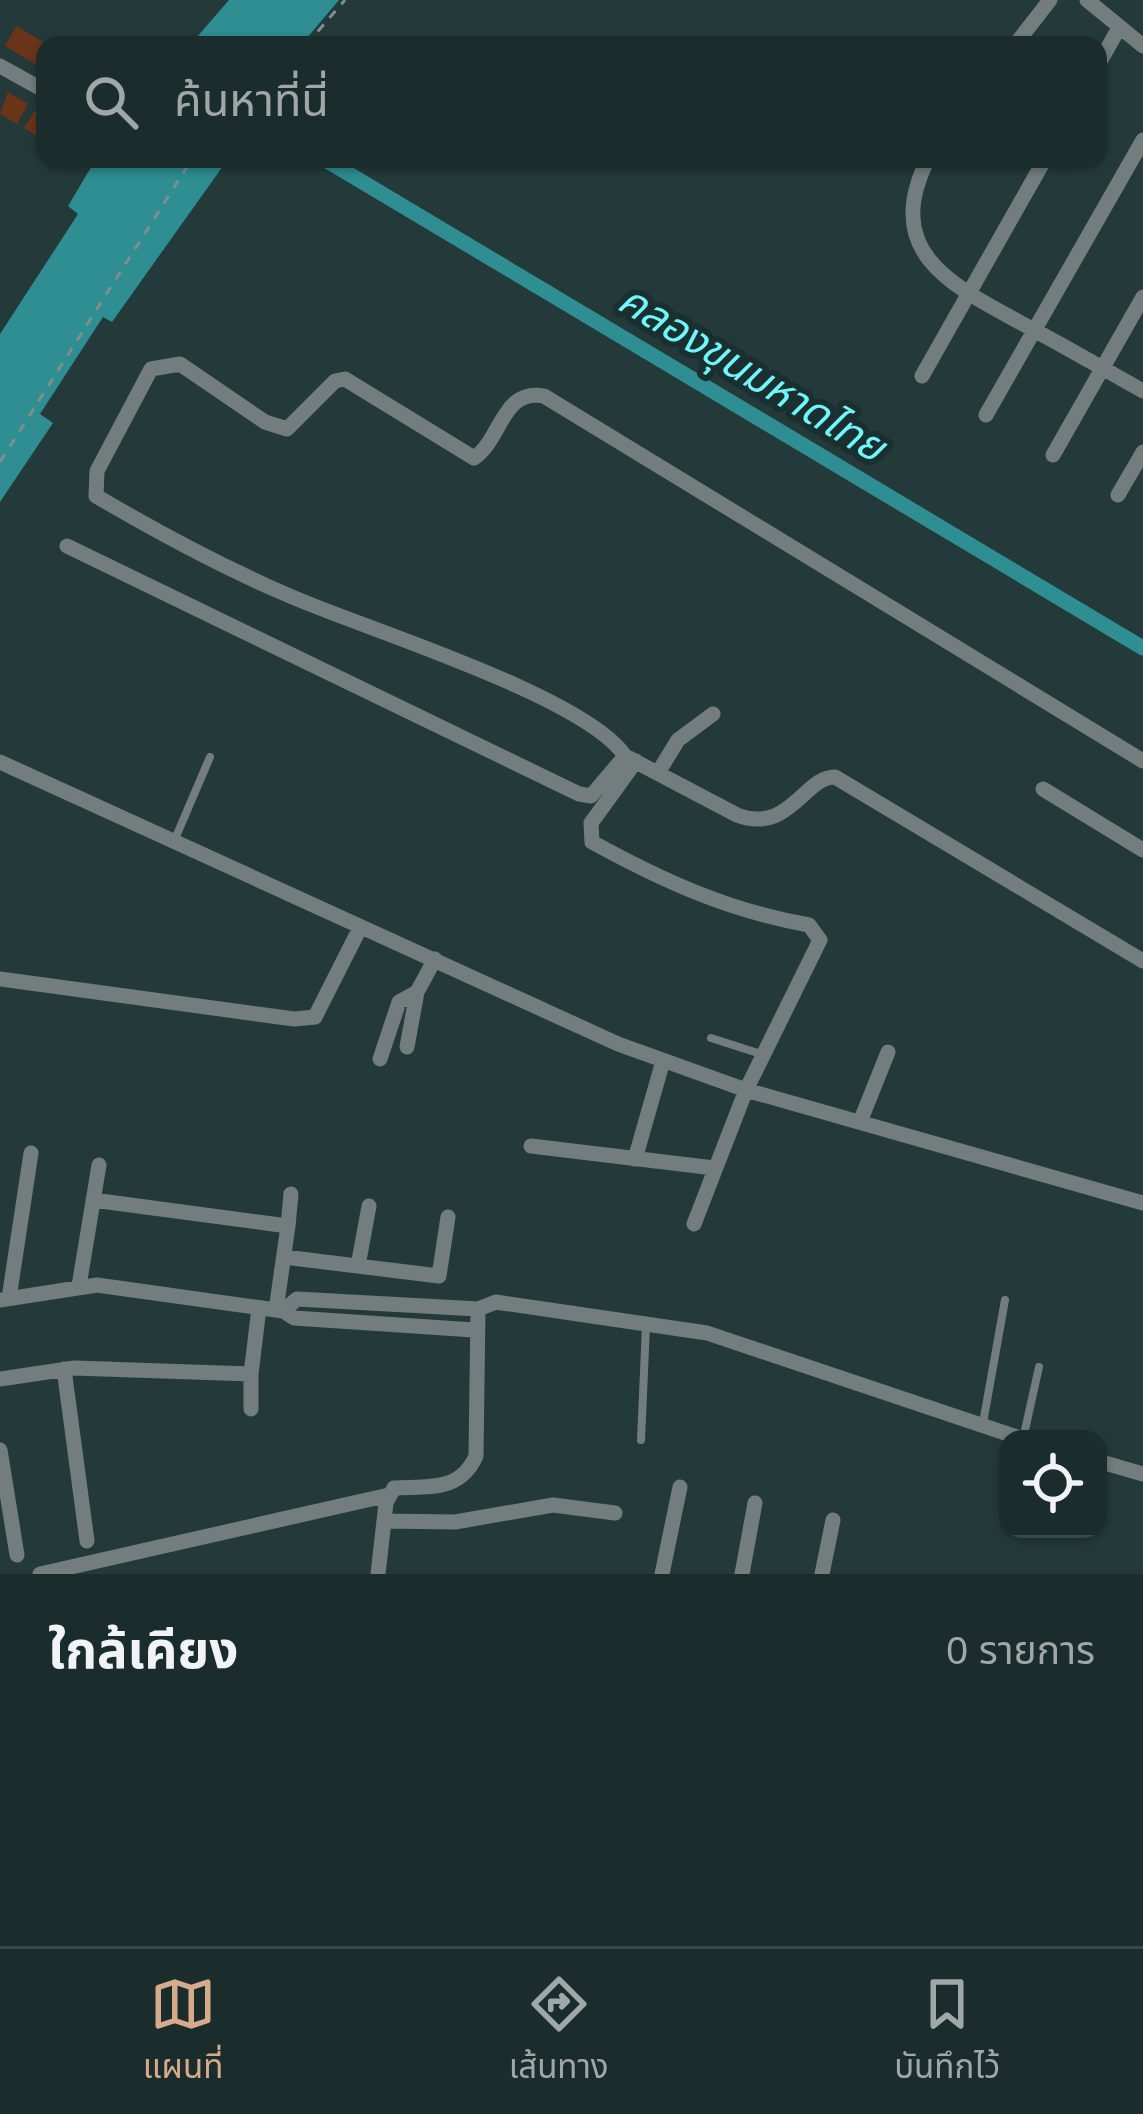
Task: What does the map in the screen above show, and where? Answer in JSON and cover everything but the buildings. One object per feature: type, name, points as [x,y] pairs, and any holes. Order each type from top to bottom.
[{"type":"street","points":[[1022,36],[1050,0]]},
{"type":"street","points":[[1087,0],[1143,46]]},
{"type":"street","points":[[1107,49],[1119,28]]},
{"type":"street","points":[[0,66],[36,86]]},
{"type":"street","points":[[986,415],[1143,140]]},
{"type":"street","points":[[924,168],[915,185],[912,216],[918,244],[941,276],[1143,391]]},
{"type":"street","points":[[922,376],[1040,168]]},
{"type":"street","points":[[1053,455],[1143,297]]},
{"type":"street","points":[[1143,761],[544,396],[531,393],[514,400],[484,451],[474,458],[345,379],[335,381],[287,429],[266,422],[180,364],[151,369],[97,471],[95,496],[182,547],[504,682],[603,730],[631,759],[746,818],[794,808],[817,781],[835,777],[1143,961]]},
{"type":"street","points":[[1118,495],[1143,452]]},
{"type":"street","points":[[67,546],[579,794],[591,796],[631,759]]},
{"type":"street","points":[[659,771],[678,740],[713,714]]},
{"type":"street","points":[[631,759],[591,823],[592,842],[700,897],[817,929],[816,954],[746,1090],[694,1224]]},
{"type":"street","points":[[2,770],[663,1061],[746,1090],[1143,1203]]},
{"type":"street","points":[[1043,789],[1143,850]]},
{"type":"street","points":[[0,979],[294,1019],[315,1017],[360,928]]},
{"type":"street","points":[[407,1047],[418,1010],[417,992],[435,959]]},
{"type":"street","points":[[380,1059],[399,1002],[417,992]]},
{"type":"street","points":[[860,1123],[888,1052]]},
{"type":"street","points":[[635,1159],[663,1061]]},
{"type":"street","points":[[531,1146],[714,1168]]},
{"type":"street","points":[[31,1153],[5,1299],[79,1286],[273,1310],[297,1299],[417,1314],[474,1330]]},
{"type":"street","points":[[79,1286],[99,1165]]},
{"type":"street","points":[[251,1408],[251,1375],[273,1310],[291,1194]]},
{"type":"street","points":[[93,1200],[288,1226]]},
{"type":"street","points":[[358,1266],[369,1206]]},
{"type":"street","points":[[284,1257],[439,1276],[448,1217]]},
{"type":"street","points":[[417,1314],[478,1309],[496,1302],[707,1333],[999,1432]]},
{"type":"street","points":[[378,1574],[389,1495],[394,1488],[455,1484],[468,1475],[476,1456],[474,1330],[478,1309]]},
{"type":"street","points":[[0,1379],[64,1370],[251,1375]]},
{"type":"street","points":[[64,1370],[87,1541]]},
{"type":"street","points":[[0,1450],[16,1555]]},
{"type":"street","points":[[1107,1464],[1143,1474]]},
{"type":"street","points":[[662,1574],[680,1486]]},
{"type":"street","points":[[40,1574],[389,1495]]},
{"type":"street","points":[[742,1574],[755,1503]]},
{"type":"street","points":[[385,1521],[455,1522],[554,1505],[615,1514]]},
{"type":"street","points":[[822,1574],[833,1520]]},
{"type":"lane","points":[[173,844],[210,758]]},
{"type":"lane","points":[[711,1038],[763,1054]]},
{"type":"lane","points":[[982,1427],[1005,1300]]},
{"type":"lane","points":[[641,1440],[646,1327]]},
{"type":"lane","points":[[1025,1430],[1039,1367]]},
{"type":"path","points":[[314,36],[345,0]]},
{"type":"path","points":[[0,462],[187,168]]},
{"type":"water","points":[[229,0],[339,0],[309,36],[198,36]]},
{"type":"water","points":[[91,168],[222,168],[112,322],[103,317],[40,414],[53,423],[0,502],[0,334],[78,214],[68,206]]},
{"type":"waterway","name":"คลองขุนมหาดไทย","points":[[339,168],[1143,648]]}]
